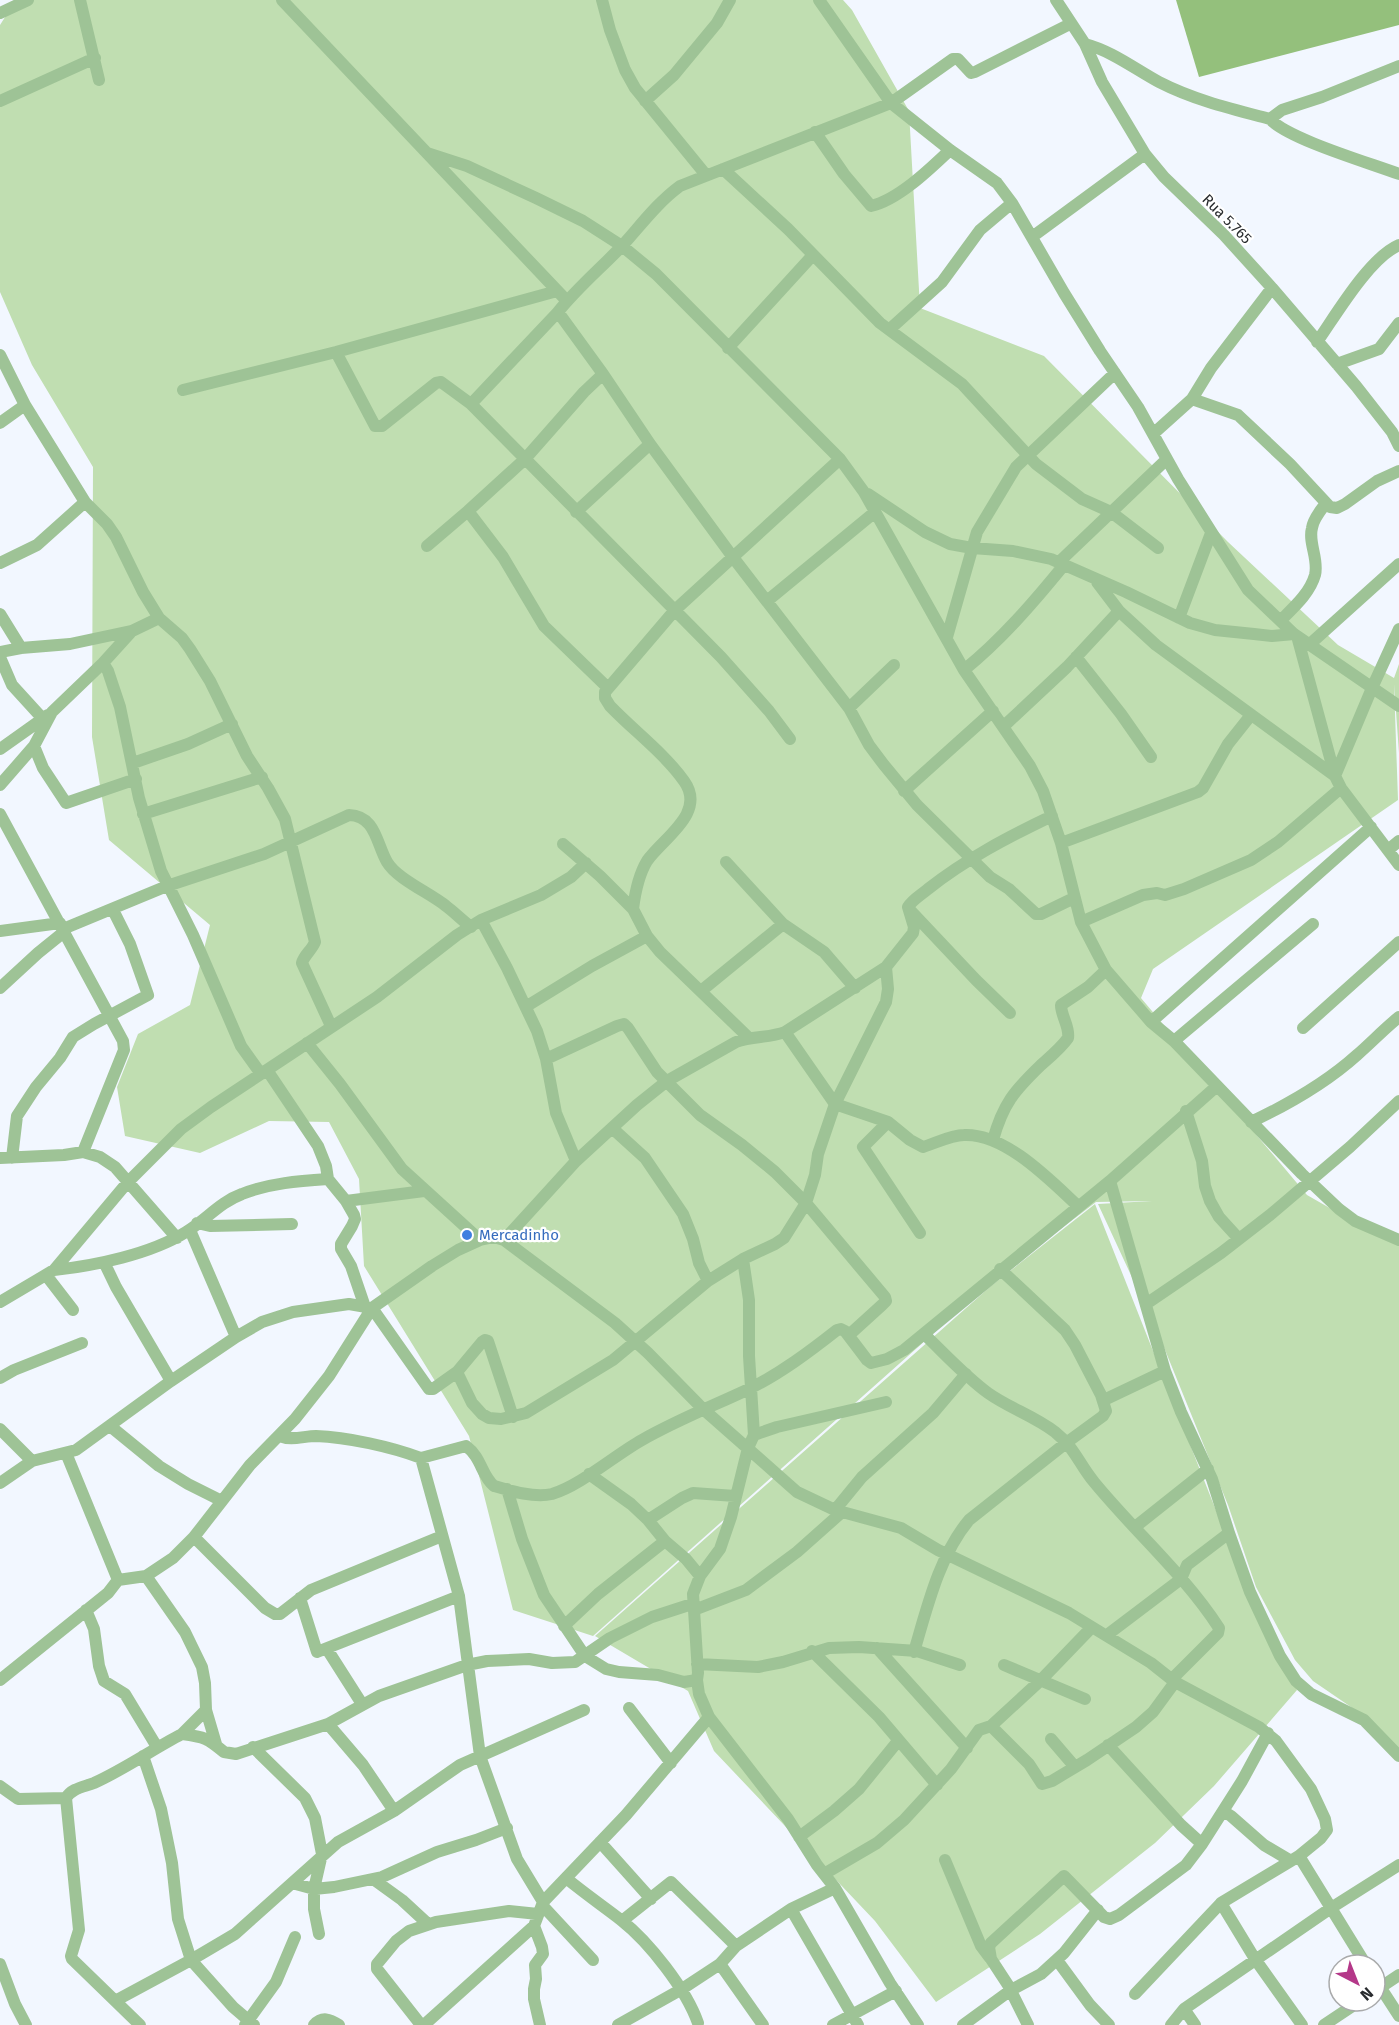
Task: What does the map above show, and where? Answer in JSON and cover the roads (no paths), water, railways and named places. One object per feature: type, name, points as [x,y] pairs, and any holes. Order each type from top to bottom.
[{"type":"street","points":[[0,13],[28,0]]},
{"type":"street","points":[[80,0],[99,80]]},
{"type":"street","points":[[282,0],[562,296]]},
{"type":"street","points":[[602,0],[625,70],[645,101],[706,175]]},
{"type":"street","points":[[819,0],[891,103],[950,150],[997,183],[1012,203],[1064,293],[1138,406],[1211,533],[1248,590],[1295,635],[1399,706]]},
{"type":"street","name":"Rua 5.765","points":[[1056,0],[1085,44],[1102,82],[1145,154],[1164,177],[1224,235],[1395,429],[1399,446]]},
{"type":"street","points":[[645,101],[674,75],[717,23],[727,1]]},
{"type":"street","points":[[183,390],[562,296],[622,246],[665,197],[680,186],[891,103],[953,59],[958,59],[970,73],[975,72],[1070,24]]},
{"type":"street","points":[[1085,44],[1102,50],[1189,96],[1270,119],[1278,126],[1318,144],[1399,174]]},
{"type":"street","points":[[0,100],[94,58]]},
{"type":"street","points":[[1270,119],[1282,110],[1322,97],[1399,66]]},
{"type":"street","points":[[815,132],[844,174],[872,206],[895,195],[950,150]]},
{"type":"street","points":[[427,153],[467,166],[536,198],[583,221],[622,246],[656,274],[840,459],[864,492],[964,670],[1030,766],[1043,791],[1061,843],[1081,922],[1106,970],[1151,1022],[1174,1041],[1251,1122],[1339,1209],[1355,1221],[1399,1240]]},
{"type":"street","points":[[1032,237],[1145,154]]},
{"type":"street","points":[[723,169],[788,229],[869,313],[962,384],[1027,455],[1082,499],[1112,512],[1158,548]]},
{"type":"street","points":[[890,329],[942,282],[980,230],[1012,203]]},
{"type":"street","points":[[1317,342],[1355,287],[1382,255],[1399,245]]},
{"type":"street","points":[[728,348],[813,255]]},
{"type":"street","points":[[1153,434],[1191,399],[1211,368],[1272,288]]},
{"type":"street","points":[[471,404],[558,312],[562,296]]},
{"type":"street","points":[[558,312],[732,556],[849,708],[869,745],[904,791],[990,878],[1009,889],[1038,915],[1074,898]]},
{"type":"street","points":[[1337,364],[1379,349],[1399,323]]},
{"type":"street","points":[[336,352],[375,426],[382,426],[435,384],[441,382],[471,404],[675,610],[741,680],[790,739]]},
{"type":"street","points":[[0,355],[4,373],[85,502],[117,537],[143,592],[159,618],[182,638],[190,649],[285,819],[315,942],[302,963],[331,1026]]},
{"type":"street","points":[[947,638],[977,532],[1016,467],[1115,373]]},
{"type":"street","points":[[427,546],[525,459],[584,392],[603,374]]},
{"type":"street","points":[[1191,399],[1238,415],[1290,464],[1330,507],[1337,508],[1377,481],[1399,471]]},
{"type":"street","points":[[0,423],[25,405]]},
{"type":"street","points":[[576,512],[650,444]]},
{"type":"street","points":[[633,909],[636,888],[644,868],[686,818],[690,796],[686,783],[667,761],[610,706],[604,692],[675,610],[840,459]]},
{"type":"street","points":[[964,670],[984,654],[1029,608],[1061,564],[1167,459]]},
{"type":"street","points":[[864,492],[925,532],[950,544],[1013,551],[1061,564],[1179,618],[1215,630],[1272,636],[1295,635]]},
{"type":"street","points":[[0,563],[37,545],[85,502]]},
{"type":"street","points":[[1281,620],[1304,596],[1316,573],[1312,525],[1326,503]]},
{"type":"street","points":[[468,511],[503,557],[544,626],[607,687]]},
{"type":"street","points":[[766,601],[875,512]]},
{"type":"street","points":[[1179,618],[1211,533]]},
{"type":"street","points":[[1310,644],[1399,564]]},
{"type":"street","points":[[1096,580],[1119,611],[1156,645],[1335,776]]},
{"type":"street","points":[[1004,726],[1076,657],[1119,611]]},
{"type":"street","points":[[0,614],[21,648]]},
{"type":"street","points":[[0,652],[70,644],[132,631],[159,618]]},
{"type":"street","points":[[1335,776],[1399,629]]},
{"type":"street","points":[[0,748],[47,716],[103,663],[132,631]]},
{"type":"street","points":[[1295,635],[1335,776],[1341,788],[1399,865]]},
{"type":"street","points":[[0,657],[12,685],[47,716]]},
{"type":"street","points":[[1076,657],[1121,714],[1151,758]]},
{"type":"street","points":[[103,663],[120,707],[143,814],[167,886],[193,935],[241,1046],[264,1072],[318,1146],[328,1179],[346,1201],[355,1219],[342,1240],[341,1249],[369,1308],[429,1389],[433,1389],[457,1372],[482,1342],[488,1341],[513,1417]]},
{"type":"street","points":[[849,708],[894,664]]},
{"type":"street","points":[[904,791],[993,711]]},
{"type":"street","points":[[1061,843],[1198,792],[1203,788],[1228,744],[1251,715]]},
{"type":"street","points":[[0,785],[34,746],[47,716]]},
{"type":"street","points":[[133,764],[188,744],[232,724]]},
{"type":"street","points":[[34,746],[43,768],[66,803],[136,779]]},
{"type":"street","points":[[143,814],[262,777]]},
{"type":"street","points":[[1081,922],[1143,896],[1157,893],[1165,895],[1184,889],[1251,860],[1278,842],[1341,788]]},
{"type":"street","points":[[0,814],[123,1041],[124,1050],[83,1152]]},
{"type":"street","points":[[0,931],[62,928],[113,910],[167,886],[264,854],[349,815],[359,816],[365,819],[373,830],[388,864],[446,906],[476,924],[527,1006],[542,1043],[556,1113],[576,1161]]},
{"type":"street","points":[[908,907],[945,876],[972,858],[1052,816]]},
{"type":"street","points":[[1151,1022],[1371,827]]},
{"type":"street","points":[[1388,850],[1399,841]]},
{"type":"street","points":[[563,844],[633,909],[647,936],[660,952],[747,1037]]},
{"type":"street","points":[[726,862],[783,924],[824,952],[855,988]]},
{"type":"street","points":[[0,1302],[50,1272],[127,1183],[181,1129],[377,997],[457,935],[541,895],[571,877],[586,863]]},
{"type":"street","points":[[504,1240],[576,1161],[667,1081],[747,1037],[775,1036],[785,1032],[886,967],[913,933],[914,927],[908,907]]},
{"type":"street","points":[[908,907],[1010,1013]]},
{"type":"street","points":[[113,910],[148,992],[147,997],[73,1037],[60,1058],[21,1107],[6,1158],[83,1152],[100,1157],[115,1167],[177,1238]]},
{"type":"street","points":[[701,991],[783,924]]},
{"type":"street","points":[[1174,1041],[1313,924]]},
{"type":"street","points":[[0,988],[62,928]]},
{"type":"street","points":[[527,1006],[647,936]]},
{"type":"street","points":[[1303,1028],[1399,942]]},
{"type":"street","points":[[457,1372],[472,1403],[482,1414],[489,1418],[513,1417],[526,1413],[613,1360],[708,1281],[743,1259],[775,1245],[784,1238],[806,1203],[815,1175],[818,1154],[835,1104],[886,1002],[888,989],[886,967]]},
{"type":"street","points":[[993,1140],[999,1119],[1009,1099],[1068,1038],[1069,1034],[1061,1013],[1061,1005],[1088,987],[1106,970]]},
{"type":"street","points":[[1251,1122],[1305,1093],[1357,1055],[1399,1017]]},
{"type":"street","points":[[546,1059],[624,1024],[657,1072],[700,1115],[757,1157],[806,1203],[881,1292],[886,1301],[849,1335]]},
{"type":"street","points":[[785,1032],[835,1104],[888,1122],[910,1140],[923,1147],[964,1135],[993,1140],[1047,1178],[1077,1206]]},
{"type":"street","points":[[307,1043],[340,1084],[392,1158],[424,1191],[480,1240]]},
{"type":"street","points":[[279,1436],[341,1439],[388,1448],[421,1458],[466,1446],[475,1453],[489,1481],[494,1486],[539,1496],[561,1491],[625,1449],[703,1409],[751,1388],[789,1366],[837,1330],[841,1329],[849,1335],[867,1360],[876,1363],[904,1350],[1110,1180],[1217,1086]]},
{"type":"street","points":[[1146,1304],[1239,1239],[1310,1182],[1399,1101]]},
{"type":"street","points":[[1186,1111],[1202,1161],[1205,1186],[1210,1201],[1219,1217],[1239,1239]]},
{"type":"street","points":[[888,1122],[863,1147],[920,1233]]},
{"type":"street","points":[[612,1128],[645,1158],[683,1214],[699,1263],[708,1281]]},
{"type":"street","points":[[50,1272],[127,1256],[177,1238],[226,1201],[241,1194],[265,1186],[328,1179]]},
{"type":"street","points":[[1110,1180],[1165,1371],[1181,1412],[1208,1469],[1250,1592],[1280,1656],[1296,1681],[1311,1694],[1364,1720],[1399,1756]]},
{"type":"street","points":[[346,1201],[424,1191]]},
{"type":"street","points":[[194,1226],[292,1224]]},
{"type":"street","points":[[194,1226],[236,1337]]},
{"type":"street","points":[[0,1680],[108,1593],[118,1581],[146,1576],[173,1558],[194,1537],[250,1465],[279,1436],[329,1376],[369,1308],[432,1266],[480,1240],[494,1238],[504,1240],[615,1323],[703,1409],[797,1492],[838,1511],[901,1528],[948,1554],[1069,1613],[1107,1635],[1173,1681],[1245,1718],[1268,1733],[1311,1789],[1319,1803],[1327,1830],[1321,1838],[1295,1858],[1221,1903],[1135,1995]]},
{"type":"street","points":[[743,1259],[750,1300],[754,1435],[748,1448],[731,1517],[720,1549],[700,1576],[693,1594],[699,1694],[709,1718],[788,1819],[835,1888],[918,2025]]},
{"type":"street","points":[[104,1262],[116,1287],[171,1381]]},
{"type":"street","points":[[914,1652],[934,1589],[959,1532],[969,1520],[1103,1416],[1106,1411],[1104,1400],[1065,1330],[1000,1269]]},
{"type":"street","points":[[50,1272],[73,1311]]},
{"type":"street","points":[[0,1483],[32,1461],[66,1454],[76,1449],[171,1381],[262,1322],[293,1312],[349,1304],[369,1308]]},
{"type":"street","points":[[924,1334],[989,1393],[1056,1433],[1075,1451],[1093,1481],[1181,1579],[1211,1616],[1219,1630],[1173,1681],[1153,1712],[1136,1727],[1052,1781],[1042,1784],[1029,1764],[991,1726]]},
{"type":"street","points":[[0,1378],[14,1370],[82,1343]]},
{"type":"street","points":[[1104,1400],[1165,1371]]},
{"type":"street","points":[[146,1576],[185,1632],[202,1667],[206,1710],[216,1743],[220,1749],[229,1754],[328,1724],[379,1696],[467,1665],[487,1661],[529,1659],[552,1663],[575,1662],[620,1633],[652,1617],[746,1590],[797,1552],[838,1511],[862,1477],[933,1413],[966,1374]]},
{"type":"street","points":[[754,1435],[777,1427],[886,1402]]},
{"type":"street","points":[[110,1426],[159,1466],[222,1501]]},
{"type":"street","points":[[0,1429],[32,1461]]},
{"type":"street","points":[[66,1454],[118,1581]]},
{"type":"street","points":[[421,1458],[459,1596],[480,1756],[517,1859],[539,1912],[543,1954],[535,1965],[534,1999],[540,2025]]},
{"type":"street","points":[[1135,1527],[1208,1469]]},
{"type":"street","points":[[589,1474],[614,1491],[648,1520],[665,1541],[686,1559],[700,1576]]},
{"type":"street","points":[[507,1489],[536,1578],[544,1595],[585,1656],[606,1669],[619,1672],[658,1675],[684,1682],[697,1680]]},
{"type":"street","points":[[648,1520],[693,1493],[735,1496]]},
{"type":"street","points":[[1107,1635],[1181,1579],[1187,1566],[1229,1533]]},
{"type":"street","points":[[194,1537],[270,1613],[280,1614],[311,1590],[442,1536]]},
{"type":"street","points":[[564,1626],[598,1594],[665,1541]]},
{"type":"street","points":[[300,1598],[317,1652],[459,1596]]},
{"type":"street","points":[[86,1610],[94,1629],[99,1666],[104,1681],[125,1694],[157,1747]]},
{"type":"street","points":[[824,1874],[877,1843],[904,1820],[968,1748],[979,1730],[991,1726],[1041,1680],[1092,1627]]},
{"type":"street","points":[[698,1664],[758,1667],[829,1648],[876,1648],[917,1651],[960,1665]]},
{"type":"street","points":[[876,1648],[968,1748]]},
{"type":"street","points":[[327,1649],[362,1704]]},
{"type":"street","points":[[812,1652],[879,1717],[937,1785]]},
{"type":"street","points":[[1004,1665],[1085,1699]]},
{"type":"street","points":[[629,1708],[671,1763]]},
{"type":"street","points":[[140,2025],[71,1956],[79,1930],[66,1798],[69,1793],[111,1775],[182,1734],[206,1710]]},
{"type":"street","points":[[115,2001],[235,1934],[322,1854],[338,1842],[394,1811],[460,1765],[584,1710]]},
{"type":"street","points":[[593,1960],[539,1912],[499,1912],[428,1924],[409,1931],[396,1941],[376,1964],[383,1977],[423,2025],[539,1912],[566,1878],[709,1718]]},
{"type":"street","points":[[328,1724],[368,1771],[394,1811]]},
{"type":"street","points":[[986,1945],[1064,1876],[1110,1919],[1119,1915],[1186,1865],[1242,1781],[1268,1733]]},
{"type":"street","points":[[182,1734],[216,1743]]},
{"type":"street","points":[[1051,1739],[1075,1767]]},
{"type":"street","points":[[799,1837],[859,1790],[898,1741]]},
{"type":"street","points":[[1107,1745],[1181,1825],[1202,1844]]},
{"type":"street","points":[[253,1747],[311,1806],[322,1854],[314,1889],[314,1909],[319,1934]]},
{"type":"street","points":[[143,1756],[161,1809],[172,1863],[178,1919],[190,1960],[249,2024],[276,1982],[296,1937]]},
{"type":"street","points":[[0,1786],[18,1799],[66,1798]]},
{"type":"street","points":[[1223,1811],[1264,1845],[1295,1858],[1331,1908],[1359,1953]]},
{"type":"street","points":[[292,1883],[314,1889],[382,1877],[437,1852],[507,1828]]},
{"type":"street","points":[[600,1842],[651,1899]]},
{"type":"street","points":[[945,1860],[989,1947],[991,1959],[1011,1990],[1028,2025]]},
{"type":"street","points":[[1171,2025],[1184,2009],[1255,1959],[1399,1865]]},
{"type":"street","points":[[566,1878],[622,1921],[645,1942],[682,1989],[698,2023]]},
{"type":"street","points":[[373,1879],[402,1900],[428,1924]]},
{"type":"street","points":[[622,1921],[671,1882],[736,1946]]},
{"type":"street","points":[[618,2025],[639,2020],[720,1964],[736,1946],[791,1909],[835,1888]]},
{"type":"street","points":[[1221,1903],[1255,1959],[1302,2025]]},
{"type":"street","points":[[791,1909],[854,2020]]},
{"type":"street","points":[[963,2025],[1011,1990],[1041,1974],[1057,1960],[1098,1910]]},
{"type":"street","points":[[1057,1960],[1090,2005],[1108,2025]]},
{"type":"street","points":[[0,1964],[15,2004],[26,2025]]},
{"type":"street","points":[[720,1964],[763,2025]]},
{"type":"street","points":[[833,2025],[854,2020],[896,1991]]},
{"type":"street","points":[[1387,1999],[1399,2016]]},
{"type":"street","points":[[1184,2009],[1195,2025]]},
{"type":"street","points":[[1324,2025],[1342,2013]]},
{"type":"street","points":[[314,2025],[321,2019],[339,2025]]},
{"type":"place","name":"Mercadinho","points":[[467,1235]]}]
